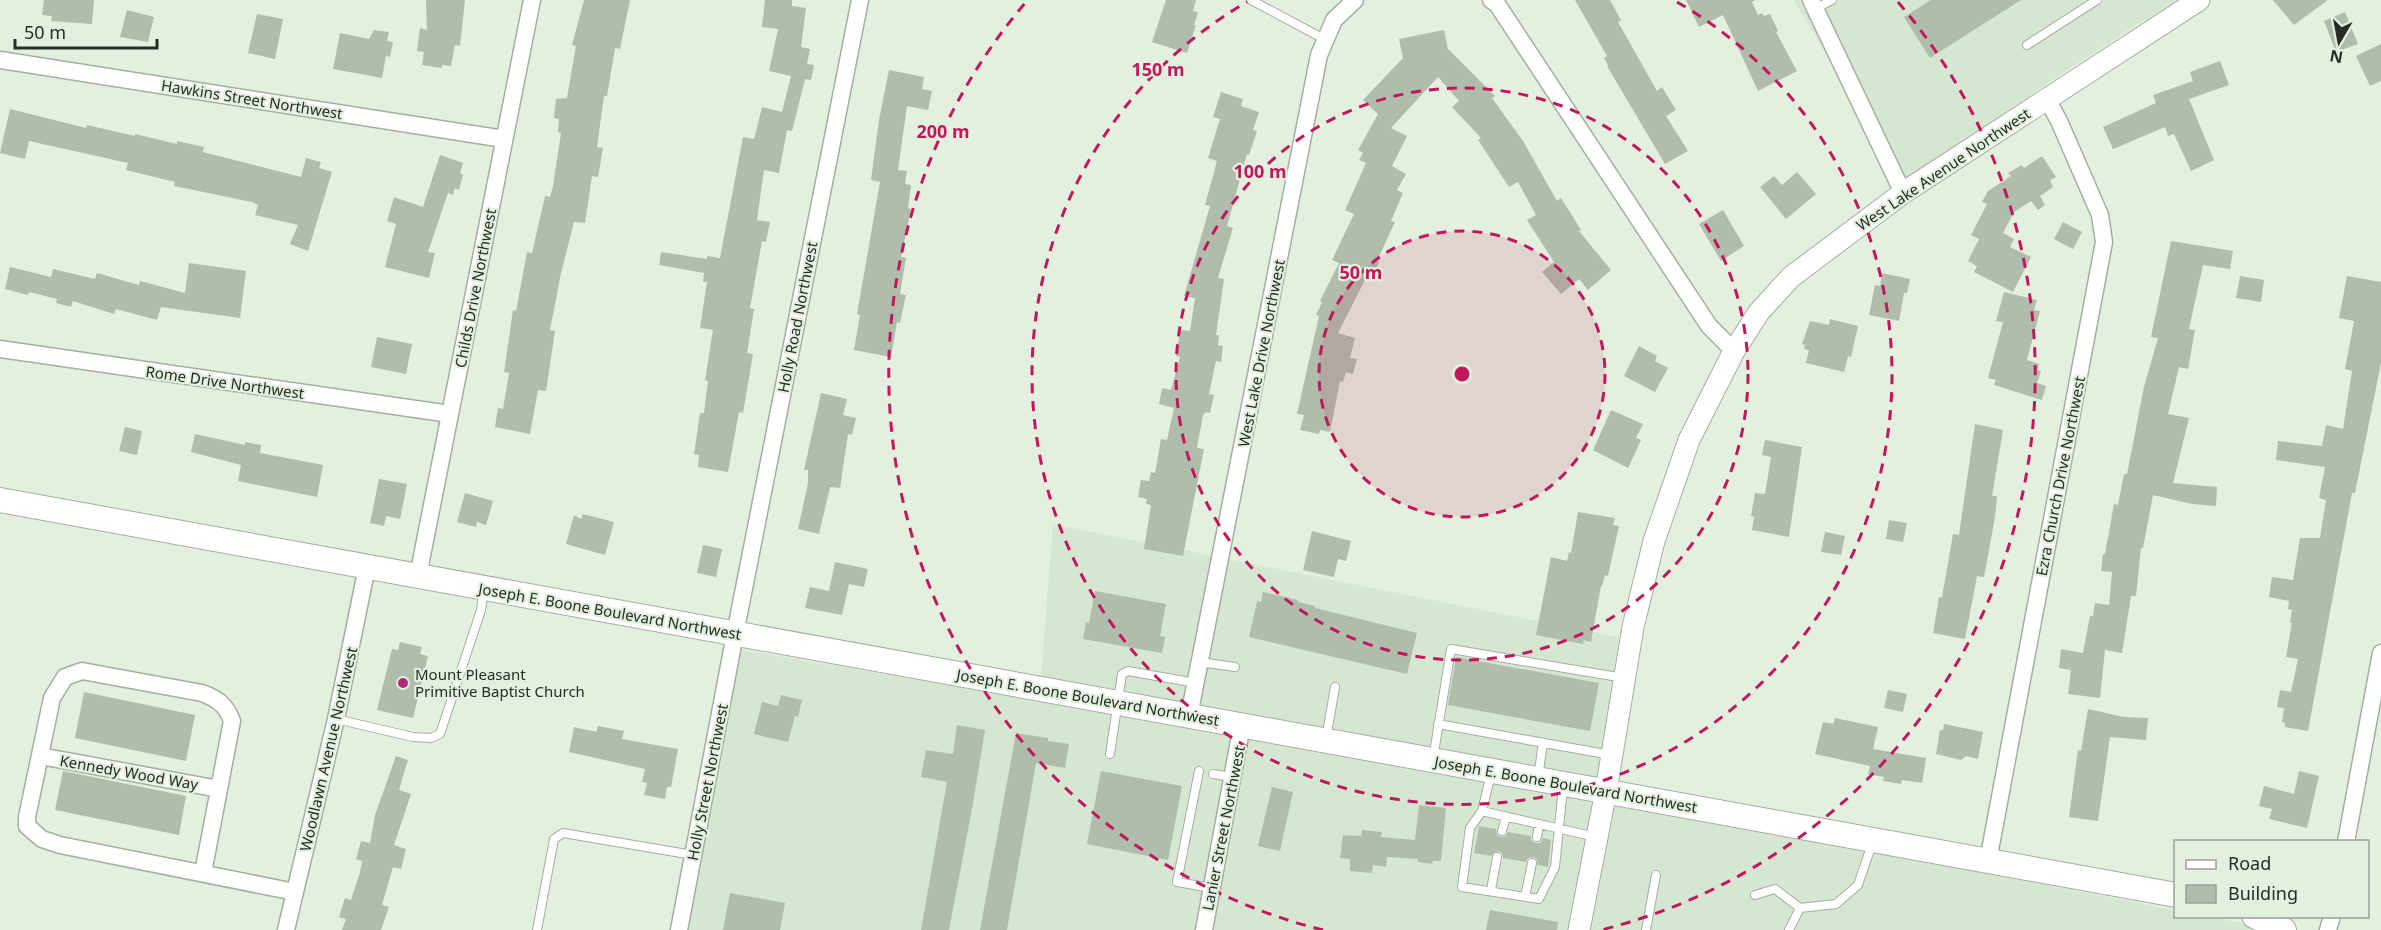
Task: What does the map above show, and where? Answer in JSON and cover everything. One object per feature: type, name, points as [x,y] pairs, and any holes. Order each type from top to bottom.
[{"type":"main road","name":"Joseph E. Boone Boulevard Northwest","points":[[0,500],[2174,895]]},
{"type":"main road","points":[[2258,918],[2284,930]]},
{"type":"street","name":"Childs Drive Northwest","points":[[418,576],[532,0]]},
{"type":"street","name":"Holly Road Northwest","points":[[735,634],[860,0]]},
{"type":"street","name":"West Lake Drive Northwest","points":[[1190,716],[1319,55],[1334,20],[1354,0]]},
{"type":"street","points":[[1491,0],[1497,4],[1709,326],[1734,351]]},
{"type":"street","name":"West Lake Avenue Northwest","points":[[1579,930],[1606,791],[1633,627],[1654,541],[1689,440],[1734,351],[1759,312],[1791,277],[1903,192],[2199,0]]},
{"type":"street","points":[[1813,4],[1903,192]]},
{"type":"street","name":"Hawkins Street Northwest","points":[[0,60],[504,139]]},
{"type":"street","name":"Ezra Church Drive Northwest","points":[[1988,861],[2104,242],[2100,215],[2060,121],[2047,99]]},
{"type":"street","name":"Rome Drive Northwest","points":[[0,349],[450,414]]},
{"type":"street","name":"Woodlawn Avenue Northwest","points":[[286,930],[336,719],[367,567]]},
{"type":"street","name":"Holly Street Northwest","points":[[679,930],[735,634]]},
{"type":"street","points":[[2346,840],[2381,653]]},
{"type":"street","points":[[203,873],[232,721],[227,708],[217,699],[202,693],[82,671],[65,676],[52,698],[27,817],[27,826],[34,834],[60,845],[295,892]]},
{"type":"street","name":"Lanier Street Northwest","points":[[1204,930],[1242,725]]},
{"type":"street","name":"Kennedy Wood Way","points":[[40,756],[219,789]]},
{"type":"lane","points":[[1813,4],[1832,0]]},
{"type":"lane","points":[[2027,45],[2097,0]]},
{"type":"lane","points":[[1252,1],[1326,40]]},
{"type":"lane","points":[[336,719],[413,737],[431,738],[440,734],[481,610],[484,588]]},
{"type":"lane","points":[[1433,760],[1451,649],[1625,678]]},
{"type":"lane","points":[[1200,662],[1235,667]]},
{"type":"lane","points":[[1110,754],[1122,674],[1128,671],[1196,683]]},
{"type":"lane","points":[[1325,740],[1335,687]]},
{"type":"lane","points":[[1438,724],[1612,755]]},
{"type":"lane","points":[[1538,778],[1544,743]]},
{"type":"lane","points":[[1491,770],[1482,811],[1470,828],[1462,887],[1539,899],[1555,867],[1564,783]]},
{"type":"lane","points":[[1199,771],[1177,882],[1212,888]]},
{"type":"lane","points":[[1213,774],[1233,777]]},
{"type":"lane","points":[[1482,811],[1597,837]]},
{"type":"lane","points":[[1502,831],[1506,817]]},
{"type":"lane","points":[[1537,837],[1539,824]]},
{"type":"lane","points":[[537,930],[554,839],[563,833],[693,855]]},
{"type":"lane","points":[[1755,895],[1775,889],[1800,908],[1836,904],[1858,885],[1873,840]]},
{"type":"lane","points":[[1491,890],[1497,857]]},
{"type":"lane","points":[[1525,897],[1532,863]]},
{"type":"lane","points":[[1646,930],[1656,875]]},
{"type":"lane","points":[[1790,930],[1800,908]]},
{"type":"shaded area","points":[[1794,0],[2181,0],[2134,26],[1901,181]]},
{"type":"shaded area","points":[[1053,524],[1619,637],[1610,801],[2174,910],[2174,918],[2214,918],[2253,925],[2248,930],[676,930],[725,647],[1039,701]]},
{"type":"building","points":[[44,0],[94,0],[92,24],[51,21],[52,16],[42,15]]},
{"type":"building","points":[[426,0],[465,0],[460,46],[455,45],[451,66],[442,65],[442,68],[422,65],[424,52],[417,51],[420,28],[427,30]]},
{"type":"building","points":[[584,0],[630,0],[620,49],[615,48],[607,96],[604,96],[597,147],[603,148],[598,177],[592,176],[585,223],[574,222],[550,330],[555,331],[546,391],[538,390],[530,434],[495,427],[498,408],[503,409],[509,373],[504,372],[513,310],[516,311],[527,252],[532,253],[545,196],[550,197],[553,186],[561,133],[558,132],[559,119],[554,118],[556,99],[567,98],[576,46],[572,45]]},
{"type":"building","points":[[765,0],[792,0],[792,6],[806,8],[801,47],[810,49],[807,64],[814,65],[811,80],[805,79],[792,131],[787,130],[779,173],[764,170],[757,220],[770,222],[766,242],[762,241],[750,308],[754,309],[747,353],[753,354],[743,413],[739,412],[728,472],[698,467],[699,455],[694,454],[700,413],[704,413],[708,381],[705,380],[713,330],[700,328],[707,282],[703,282],[704,273],[659,265],[661,252],[707,259],[707,256],[720,258],[743,137],[754,139],[762,107],[782,112],[791,76],[769,71],[778,29],[762,27]]},
{"type":"building","points":[[1166,0],[1196,0],[1193,11],[1198,12],[1194,25],[1196,25],[1187,53],[1152,42]]},
{"type":"building","points":[[1575,0],[1610,0],[1621,20],[1618,22],[1657,91],[1662,87],[1676,110],[1666,116],[1688,151],[1665,164],[1607,66],[1604,58],[1607,56]]},
{"type":"building","points":[[1686,0],[1755,0],[1752,2],[1758,15],[1770,14],[1778,31],[1776,32],[1797,71],[1758,91],[1723,15],[1699,27]]},
{"type":"building","points":[[1931,0],[2021,0],[1930,58],[1904,17]]},
{"type":"building","points":[[2273,0],[2328,0],[2294,25]]},
{"type":"building","points":[[127,10],[154,17],[148,42],[120,37]]},
{"type":"building","points":[[2345,12],[2358,44],[2336,52],[2324,21]]},
{"type":"building","points":[[257,14],[283,19],[275,59],[248,53]]},
{"type":"building","points":[[374,30],[389,32],[387,41],[393,42],[390,57],[386,56],[382,78],[333,69],[340,33],[369,39]]},
{"type":"building","points":[[1444,30],[1448,49],[1495,96],[1492,98],[1523,141],[1557,201],[1561,198],[1581,230],[1579,231],[1611,270],[1588,290],[1579,279],[1561,294],[1542,272],[1554,262],[1527,220],[1536,215],[1518,182],[1509,187],[1478,140],[1481,138],[1452,107],[1459,101],[1438,77],[1391,128],[1407,136],[1392,166],[1406,174],[1397,190],[1403,193],[1391,221],[1395,222],[1377,261],[1379,262],[1372,278],[1367,276],[1338,333],[1355,338],[1350,358],[1357,359],[1353,374],[1346,372],[1343,382],[1340,381],[1330,432],[1320,430],[1319,434],[1300,430],[1304,415],[1297,414],[1319,316],[1316,315],[1322,302],[1320,301],[1339,263],[1332,260],[1354,214],[1345,210],[1366,163],[1359,160],[1363,153],[1358,150],[1378,114],[1363,100],[1403,58],[1399,39]]},
{"type":"building","points":[[2381,44],[2381,81],[2370,86],[2356,56]]},
{"type":"building","points":[[2220,61],[2229,85],[2189,99],[2214,160],[2191,171],[2174,134],[2168,136],[2165,127],[2113,149],[2103,127],[2156,103],[2153,95],[2193,81],[2190,72]]},
{"type":"building","points":[[889,70],[924,77],[922,89],[932,91],[928,110],[907,106],[898,170],[907,171],[905,184],[911,185],[908,208],[911,209],[901,257],[906,258],[900,294],[906,295],[900,323],[897,322],[891,357],[854,350],[860,315],[857,314],[880,182],[871,180]]},
{"type":"building","points":[[1221,92],[1243,99],[1241,106],[1259,112],[1253,130],[1257,131],[1249,155],[1247,154],[1227,226],[1233,228],[1218,278],[1224,279],[1216,335],[1219,336],[1218,345],[1223,346],[1221,362],[1216,361],[1209,394],[1214,395],[1210,413],[1206,412],[1203,415],[1197,448],[1204,449],[1183,556],[1144,549],[1151,505],[1146,504],[1147,499],[1138,497],[1141,480],[1149,481],[1151,472],[1155,473],[1161,439],[1167,440],[1174,408],[1159,404],[1162,388],[1171,390],[1180,357],[1176,356],[1180,333],[1182,330],[1190,331],[1195,298],[1184,296],[1210,206],[1205,205],[1217,161],[1208,158],[1220,119],[1213,117]]},
{"type":"building","points":[[10,109],[86,128],[87,125],[177,144],[177,141],[204,147],[203,152],[301,177],[306,158],[321,162],[319,168],[332,172],[308,251],[290,244],[298,225],[255,215],[258,205],[252,202],[174,186],[175,182],[126,170],[128,163],[29,141],[25,159],[0,153]]},
{"type":"building","points":[[440,155],[463,163],[460,173],[463,175],[459,190],[455,188],[453,195],[448,193],[428,252],[435,253],[429,278],[385,267],[396,224],[387,221],[394,197],[423,207]]},
{"type":"building","points":[[2042,156],[2056,177],[2050,180],[2053,187],[2040,196],[2045,205],[2038,210],[2031,201],[2014,212],[2003,233],[2014,239],[2010,247],[2031,257],[2013,292],[1974,272],[1977,266],[1968,261],[1979,239],[1971,235],[1987,204],[1982,202],[1988,191],[2011,176],[2008,173],[2022,165],[2024,168]]},
{"type":"building","points":[[1797,172],[1816,194],[1786,219],[1760,187],[1774,176],[1782,185]]},
{"type":"building","points":[[1723,210],[1744,246],[1721,261],[1699,224]]},
{"type":"building","points":[[2063,222],[2082,232],[2073,249],[2054,239]]},
{"type":"building","points":[[2171,241],[2233,251],[2230,269],[2203,265],[2189,329],[2195,330],[2188,369],[2179,367],[2168,414],[2189,418],[2173,483],[2217,487],[2216,506],[2192,504],[2153,495],[2143,548],[2141,548],[2136,596],[2131,596],[2122,653],[2105,650],[2100,698],[2068,694],[2071,670],[2059,668],[2061,649],[2083,653],[2090,616],[2093,616],[2095,603],[2109,605],[2112,572],[2101,571],[2103,554],[2105,554],[2114,504],[2118,505],[2124,474],[2127,474],[2144,387],[2158,338],[2151,337]]},
{"type":"building","points":[[189,263],[246,271],[240,318],[161,307],[157,320],[116,309],[114,314],[73,301],[71,307],[56,303],[57,299],[5,289],[10,267],[51,277],[53,269],[95,279],[97,273],[139,285],[140,281],[185,293]]},
{"type":"building","points":[[1882,273],[1910,279],[1907,293],[1904,293],[1899,321],[1869,315],[1875,285],[1880,286]]},
{"type":"building","points":[[2240,276],[2264,280],[2261,302],[2236,298]]},
{"type":"building","points":[[2347,276],[2381,282],[2381,363],[2355,493],[2352,493],[2308,731],[2285,727],[2285,723],[2282,722],[2284,708],[2277,707],[2280,690],[2291,692],[2298,659],[2286,657],[2292,623],[2290,623],[2292,610],[2288,609],[2289,601],[2269,597],[2272,577],[2293,580],[2300,538],[2320,538],[2326,500],[2319,498],[2325,467],[2276,460],[2278,441],[2322,446],[2326,425],[2343,429],[2352,371],[2345,369],[2354,321],[2339,318]]},
{"type":"building","points":[[2004,292],[2037,300],[2034,310],[2040,311],[2027,360],[2039,364],[2038,370],[2041,371],[2037,383],[2046,386],[2042,400],[1994,385],[1996,380],[1988,378],[2003,322],[1996,321]]},
{"type":"building","points":[[1830,319],[1858,326],[1851,357],[1848,356],[1844,372],[1806,363],[1809,350],[1804,349],[1805,345],[1802,344],[1810,321],[1829,325]]},
{"type":"building","points":[[377,337],[412,344],[406,374],[371,367]]},
{"type":"building","points":[[1639,346],[1657,356],[1655,361],[1668,368],[1655,392],[1624,376]]},
{"type":"building","points":[[821,393],[847,399],[843,415],[856,418],[852,435],[848,434],[840,488],[830,487],[819,534],[798,529],[808,483],[808,470],[804,470]]},
{"type":"building","points":[[1611,410],[1643,424],[1636,438],[1641,440],[1628,468],[1593,450]]},
{"type":"building","points":[[1975,424],[2003,430],[1992,496],[1997,496],[1995,517],[1984,577],[1977,576],[1965,639],[1933,633],[1953,534],[1959,535]]},
{"type":"building","points":[[125,427],[142,431],[137,455],[119,451]]},
{"type":"building","points":[[195,434],[245,445],[245,442],[261,445],[260,453],[323,465],[317,497],[238,481],[241,465],[191,452]]},
{"type":"building","points":[[1765,440],[1802,447],[1789,537],[1752,530],[1754,517],[1751,516],[1755,493],[1765,494],[1771,457],[1762,455]]},
{"type":"building","points":[[379,479],[407,484],[400,519],[386,516],[384,526],[370,523]]},
{"type":"building","points":[[465,493],[493,501],[486,525],[477,522],[476,527],[457,522]]},
{"type":"building","points":[[1578,512],[1615,518],[1613,525],[1619,526],[1608,576],[1605,575],[1601,586],[1591,642],[1584,640],[1583,644],[1536,635],[1551,557],[1567,561],[1569,552],[1571,553]]},
{"type":"building","points":[[583,514],[614,522],[605,555],[566,544],[574,515],[581,519]]},
{"type":"building","points":[[1889,520],[1907,523],[1903,542],[1886,539]]},
{"type":"building","points":[[1312,531],[1351,541],[1346,561],[1338,559],[1334,577],[1303,570]]},
{"type":"building","points":[[1825,532],[1845,536],[1841,555],[1821,552]]},
{"type":"building","points":[[703,545],[722,549],[716,577],[697,573]]},
{"type":"building","points":[[835,562],[868,569],[864,587],[849,584],[842,615],[805,608],[810,587],[829,591]]},
{"type":"building","points":[[1095,591],[1166,604],[1160,636],[1165,637],[1162,653],[1083,639],[1086,622],[1089,623]]},
{"type":"building","points":[[1263,592],[1298,600],[1298,602],[1315,606],[1315,608],[1417,633],[1407,674],[1249,637],[1257,601],[1261,602]]},
{"type":"building","name":"Mount Pleasant Primitive Baptist Church","points":[[400,642],[422,647],[420,654],[428,656],[413,718],[377,710],[392,649],[398,650]]},
{"type":"building","points":[[1456,657],[1599,683],[1590,731],[1448,705]]},
{"type":"building","points":[[1888,690],[1907,694],[1903,712],[1884,708]]},
{"type":"building","points":[[84,692],[195,715],[186,761],[75,738]]},
{"type":"building","points":[[781,695],[802,700],[788,742],[754,734],[762,702],[778,706]]},
{"type":"building","points":[[2088,709],[2124,717],[2148,718],[2146,740],[2110,737],[2098,821],[2069,817],[2078,750],[2081,751]]},
{"type":"building","points":[[1835,718],[1878,727],[1873,749],[1926,758],[1922,783],[1902,780],[1901,784],[1883,781],[1884,777],[1868,774],[1870,766],[1815,754],[1823,722],[1833,724]]},
{"type":"building","points":[[1944,724],[1983,732],[1978,759],[1966,756],[1961,760],[1936,754],[1940,730],[1943,730]]},
{"type":"building","points":[[957,725],[985,730],[972,809],[949,930],[921,930],[947,782],[921,777],[926,750],[953,754]]},
{"type":"building","points":[[598,726],[624,731],[622,739],[678,749],[671,787],[667,787],[665,799],[644,795],[647,783],[642,782],[645,769],[569,752],[574,727],[596,732]]},
{"type":"building","points":[[1016,733],[1069,744],[1065,768],[1036,763],[1007,930],[980,930]]},
{"type":"building","points":[[396,756],[408,760],[399,790],[411,794],[394,845],[406,849],[401,869],[393,867],[382,905],[389,907],[381,930],[342,930],[346,919],[339,917],[345,898],[351,900],[360,872],[362,861],[356,859],[361,841],[370,843],[375,815]]},
{"type":"building","points":[[63,771],[186,796],[179,835],[55,810]]},
{"type":"building","points":[[1101,771],[1182,786],[1168,860],[1087,844]]},
{"type":"building","points":[[2299,771],[2319,776],[2307,828],[2269,819],[2272,809],[2259,806],[2264,786],[2294,794]]},
{"type":"building","points":[[1272,787],[1293,792],[1280,851],[1258,846]]},
{"type":"building","points":[[1419,805],[1446,808],[1441,861],[1433,861],[1432,864],[1418,862],[1418,859],[1387,857],[1386,867],[1373,865],[1372,873],[1350,871],[1350,859],[1340,858],[1343,835],[1361,836],[1362,830],[1382,832],[1381,837],[1415,840]]},
{"type":"building","points":[[1479,826],[1496,829],[1497,835],[1501,837],[1506,836],[1508,832],[1531,836],[1531,840],[1535,843],[1540,843],[1543,838],[1551,840],[1548,867],[1538,865],[1537,859],[1533,857],[1528,858],[1526,862],[1503,858],[1502,853],[1498,851],[1491,856],[1474,853]]},
{"type":"building","points":[[730,893],[785,903],[780,930],[723,930]]},
{"type":"building","points":[[1490,910],[1558,922],[1557,930],[1486,930]]},
{"type":"place","name":"Mount Pleasant Primitive Baptist Church","points":[[403,683]]}]
